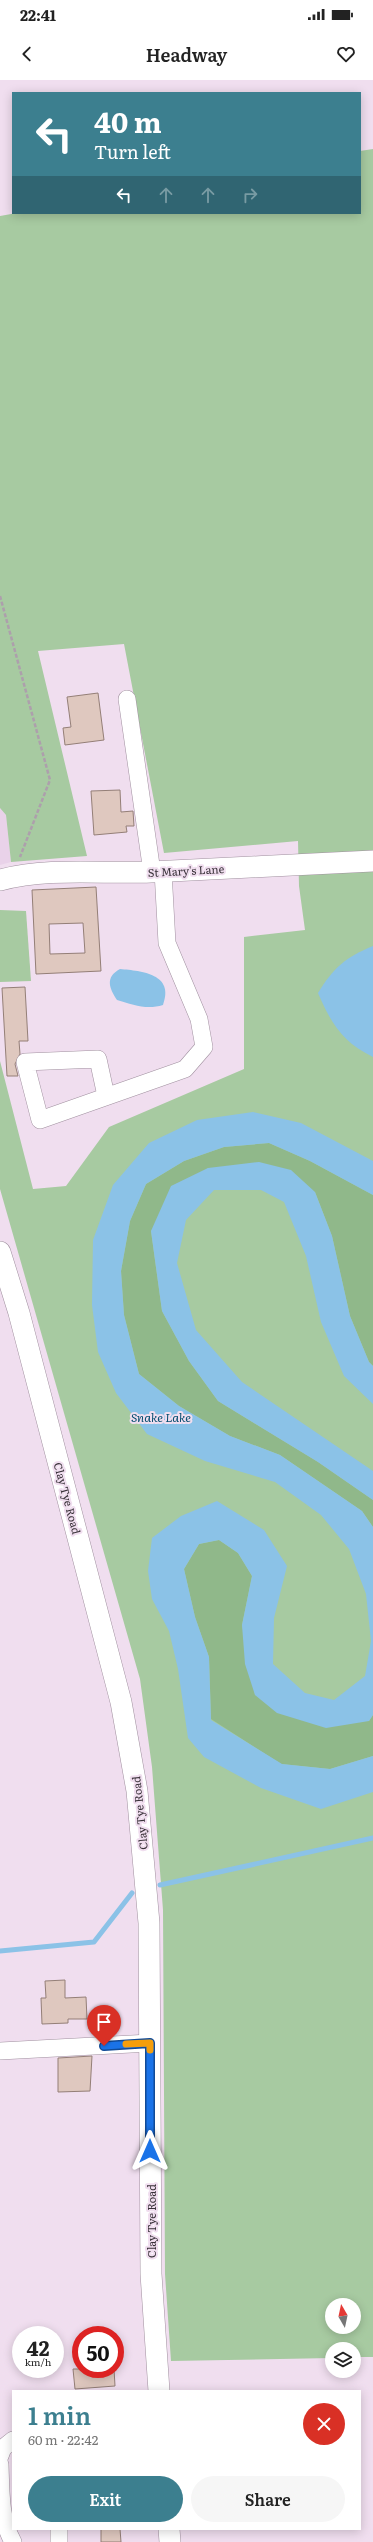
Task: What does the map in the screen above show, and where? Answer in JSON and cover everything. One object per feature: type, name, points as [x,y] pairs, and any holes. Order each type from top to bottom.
[{"type":"main road","name":"St Mary's Lane","points":[[8,878],[80,872],[158,871],[373,861]]},
{"type":"main road","name":"Clay Tye Road","points":[[0,1252],[19,1313],[121,1702],[140,1814],[149,1923],[151,2274],[159,2390]]},
{"type":"main road","points":[[170,2530],[170,2542]]},
{"type":"lane","points":[[106,1096],[98,1059],[25,1062],[40,1120],[185,1069],[204,1047],[199,1019],[167,942],[158,871],[127,699]]},
{"type":"lane","points":[[0,2051],[150,2043]]},
{"type":"lane","points":[[0,2456],[3,2448],[12,2441]]},
{"type":"lane","points":[[0,2464],[1,2512],[5,2529],[13,2542]]},
{"type":"lane","points":[[59,2530],[59,2542]]},
{"type":"path","points":[[0,596],[50,780],[20,857],[8,878]]},
{"type":"shaded area","points":[[0,808],[6,815],[11,862],[0,865]]},
{"type":"green space","points":[[373,149],[373,2357],[361,2357],[361,2342],[325,2342],[325,2358],[171,2361],[165,2274],[163,1910],[152,1767],[140,1679],[0,1189],[0,1061],[33,1189],[66,1186],[109,1127],[244,1069],[244,937],[305,930],[299,886],[298,841],[164,853],[124,644],[38,651],[87,856],[11,862],[6,815],[0,808],[0,216],[12,214],[361,214],[361,151]]},
{"type":"green space","points":[[0,910],[26,911],[31,981],[0,982]]},
{"type":"green space","points":[[269,1143],[310,1161],[373,1195],[373,1366],[369,1362],[350,1316],[332,1236],[315,1192],[208,1168],[151,1231],[162,1311],[189,1361],[218,1401],[318,1462],[373,1500],[373,1527],[362,1511],[280,1455],[230,1436],[179,1406],[139,1374],[124,1315],[121,1271],[130,1221],[146,1184],[184,1161],[224,1147]]},
{"type":"green space","points":[[219,1540],[238,1553],[252,1576],[242,1625],[255,1695],[369,1721],[373,1715],[373,1756],[330,1769],[281,1764],[211,1719],[209,1657],[195,1617],[184,1569],[199,1544]]},
{"type":"water","points":[[373,946],[373,1057],[353,1045],[345,1038],[328,1014],[318,993],[329,977],[341,964],[355,954]]},
{"type":"water","points":[[120,969],[146,973],[154,976],[160,981],[164,987],[166,995],[163,1005],[146,1007],[117,1000],[110,987],[110,979],[115,972]]},
{"type":"water","name":"Snake Lake","points":[[253,1112],[301,1123],[373,1161],[373,1195],[310,1161],[269,1143],[224,1147],[184,1161],[146,1184],[130,1221],[121,1271],[124,1315],[139,1374],[179,1406],[230,1436],[280,1455],[362,1511],[373,1527],[373,1715],[369,1721],[326,1728],[277,1713],[255,1695],[245,1664],[242,1625],[252,1576],[238,1553],[219,1540],[199,1544],[184,1569],[195,1617],[209,1657],[211,1720],[282,1764],[330,1769],[373,1756],[373,1792],[321,1809],[261,1788],[204,1757],[188,1738],[178,1669],[169,1631],[152,1599],[148,1571],[152,1538],[181,1516],[217,1501],[264,1530],[287,1566],[274,1618],[273,1664],[305,1693],[334,1700],[365,1676],[371,1641],[366,1594],[349,1549],[321,1515],[275,1482],[205,1461],[147,1434],[116,1393],[98,1352],[92,1305],[93,1240],[113,1185],[149,1143],[197,1120]]},
{"type":"water","name":"Snake Lake","points":[[259,1162],[291,1170],[315,1192],[332,1236],[350,1316],[369,1362],[373,1366],[373,1404],[344,1376],[321,1322],[306,1256],[284,1202],[261,1190],[214,1190],[186,1220],[177,1263],[196,1330],[242,1382],[373,1471],[373,1500],[318,1462],[218,1401],[189,1361],[162,1311],[151,1231],[171,1186],[208,1168]]},
{"type":"building","points":[[98,693],[104,740],[65,745],[63,728],[71,727],[67,697]]},
{"type":"building","points":[[120,790],[121,812],[133,811],[134,826],[126,826],[127,832],[94,835],[91,791]]},
{"type":"building","points":[[96,887],[101,971],[36,974],[32,890]],"holes":[[[83,923],[85,953],[50,954],[49,924]]]},
{"type":"building","points":[[25,987],[28,1041],[19,1041],[20,1054],[15,1064],[18,1076],[7,1076],[2,988]]},
{"type":"building","points":[[65,1980],[65,1998],[86,1997],[87,2019],[68,2019],[68,2023],[42,2024],[41,1998],[46,1998],[45,1981]]},
{"type":"building","points":[[92,2056],[90,2091],[58,2092],[58,2058]]},
{"type":"building","points":[[74,2378],[115,2378],[115,2386],[75,2389]]},
{"type":"building","points":[[101,2530],[120,2530],[121,2542],[101,2542]]},
{"type":"waterway","points":[[160,1885],[373,1838]]},
{"type":"waterway","points":[[0,1951],[94,1942],[132,1893]]},
{"type":"slow traffic","points":[[126,2044],[150,2043],[150,2050]]},
{"type":"route","points":[[104,2046],[150,2043],[150,2151]]}]
